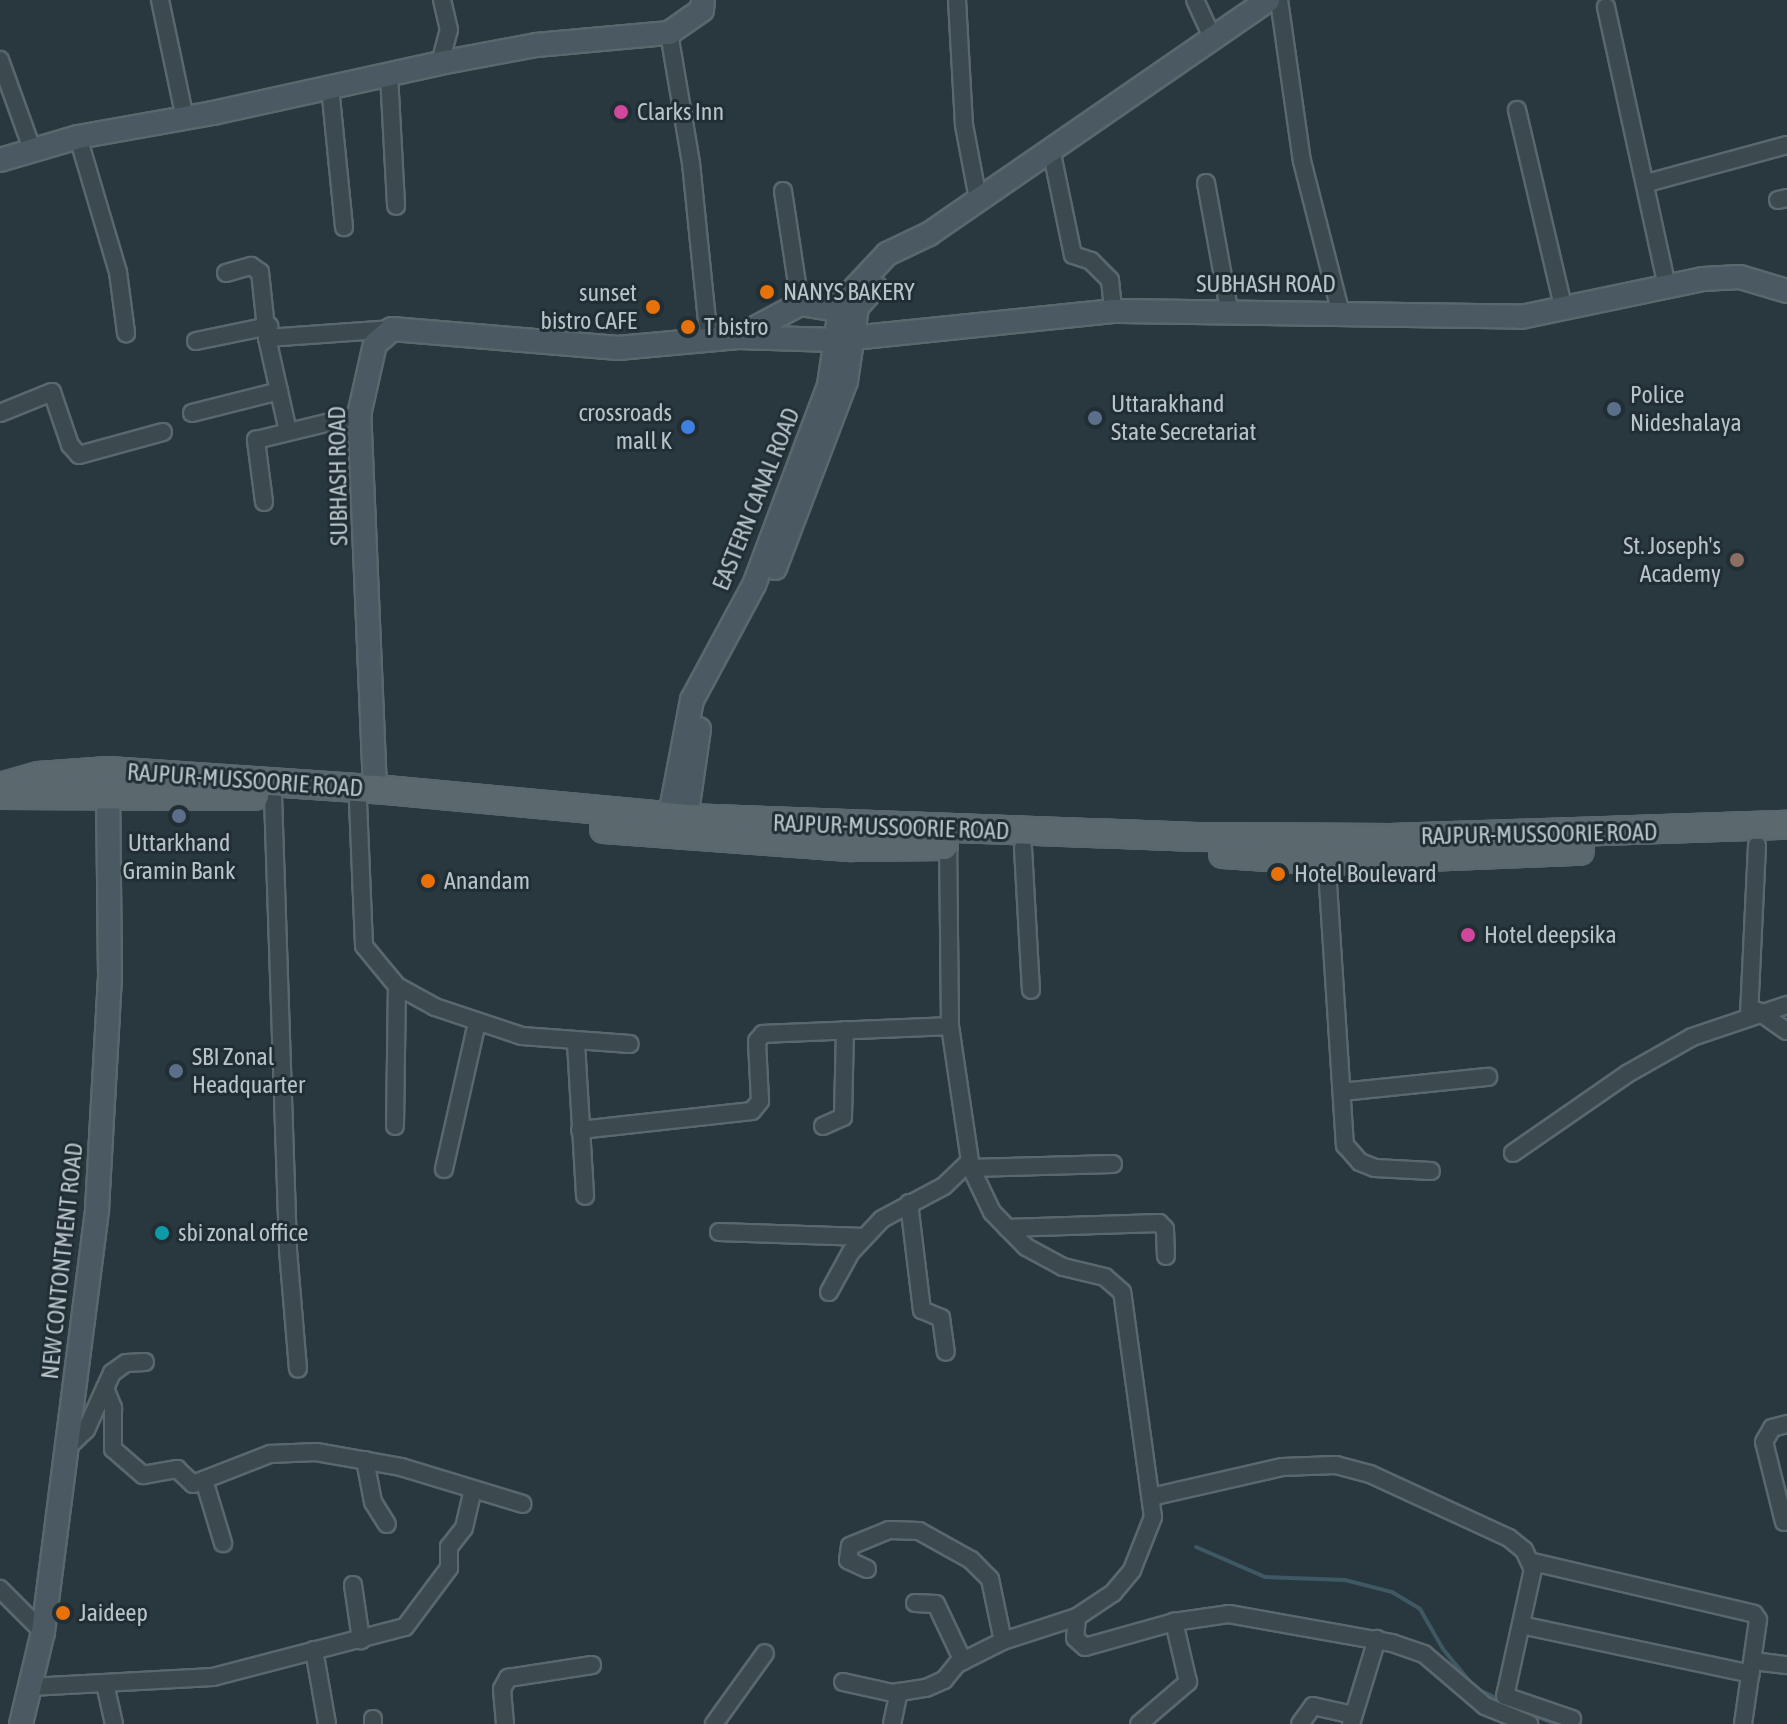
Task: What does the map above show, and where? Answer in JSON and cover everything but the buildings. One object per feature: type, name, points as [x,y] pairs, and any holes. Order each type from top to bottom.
[{"type":"main road","name":"RAJPUR-MUSSOORIE ROAD","points":[[0,787],[39,776],[112,789],[273,796],[366,796]]},
{"type":"main road","name":"RAJPUR-MUSSOORIE ROAD","points":[[0,795],[112,789],[366,796],[677,827],[948,846],[1023,848],[1326,850],[1757,845],[1787,842]]},
{"type":"main road","name":"RAJPUR-MUSSOORIE ROAD","points":[[677,827],[1326,850],[1787,825]]},
{"type":"street","points":[[160,0],[185,119]]},
{"type":"street","points":[[440,63],[449,30],[442,0]]},
{"type":"street","points":[[0,160],[78,137],[185,119],[440,63],[536,45],[669,33],[702,10],[703,0]]},
{"type":"street","points":[[957,0],[964,125],[978,199]]},
{"type":"street","points":[[1195,0],[1213,39]]},
{"type":"street","points":[[844,327],[887,254],[904,248],[978,199],[1268,0]]},
{"type":"street","points":[[1279,0],[1302,161],[1340,310]]},
{"type":"street","points":[[1606,7],[1647,183],[1667,287]]},
{"type":"street","points":[[669,33],[691,163],[709,340]]},
{"type":"street","points":[[0,60],[32,149]]},
{"type":"street","points":[[389,75],[396,206]]},
{"type":"street","points":[[330,87],[344,227]]},
{"type":"street","points":[[1517,110],[1564,311]]},
{"type":"street","points":[[78,137],[118,272],[126,333]]},
{"type":"street","points":[[1647,183],[1787,145]]},
{"type":"street","points":[[1051,149],[1073,255],[1091,261],[1110,280],[1113,311]]},
{"type":"street","points":[[1206,183],[1229,309]]},
{"type":"street","points":[[783,191],[800,304]]},
{"type":"street","points":[[226,273],[258,269],[288,431]]},
{"type":"street","name":"SUBHASH ROAD","points":[[366,796],[359,415],[375,344],[384,333],[398,328],[582,348],[844,327],[1113,311],[1340,310],[1453,319],[1564,311],[1667,287],[1740,277],[1787,291]]},
{"type":"street","name":"SUBHASH ROAD","points":[[739,337],[800,304],[844,327]]},
{"type":"street","name":"EASTERN CANAL ROAD","points":[[677,827],[692,700],[754,585],[829,385],[844,327]]},
{"type":"street","points":[[196,341],[268,332],[398,328]]},
{"type":"street","points":[[192,413],[279,391]]},
{"type":"street","points":[[0,413],[52,392],[70,445],[79,455],[163,432]]},
{"type":"street","points":[[264,502],[255,444],[288,431],[359,415]]},
{"type":"street","points":[[107,825],[112,789]]},
{"type":"street","name":"NEW CONTONTMENT ROAD","points":[[21,1724],[43,1632],[97,1209],[110,976],[107,825],[112,789]]},
{"type":"street","points":[[273,796],[288,1250],[298,1369]]},
{"type":"street","points":[[366,796],[364,946],[397,986],[477,1023],[576,1043],[630,1044]]},
{"type":"street","points":[[1754,1013],[1757,845]]},
{"type":"street","points":[[843,1682],[899,1692],[936,1685],[963,1661],[1003,1641],[1077,1617],[1113,1593],[1137,1562],[1148,1539],[1151,1497],[1122,1292],[1105,1277],[1045,1260],[1007,1228],[982,1197],[970,1165],[950,1026],[948,846]]},
{"type":"street","points":[[1023,848],[1031,990]]},
{"type":"street","points":[[1326,850],[1345,1145],[1360,1162],[1375,1168],[1431,1171]]},
{"type":"street","points":[[395,1126],[397,986]]},
{"type":"street","points":[[1513,1153],[1627,1074],[1692,1037],[1754,1013],[1787,1005]]},
{"type":"street","points":[[1754,1013],[1787,1031]]},
{"type":"street","points":[[444,1169],[477,1023]]},
{"type":"street","points":[[580,1130],[752,1111],[760,1101],[759,1036],[950,1026]]},
{"type":"street","points":[[823,1126],[843,1117],[845,1030]]},
{"type":"street","points":[[576,1043],[585,1196]]},
{"type":"street","points":[[1342,1092],[1488,1077]]},
{"type":"street","points":[[829,1292],[864,1237],[909,1203],[944,1186],[970,1165],[1113,1164]]},
{"type":"street","points":[[909,1203],[922,1310],[941,1318],[946,1352]]},
{"type":"street","points":[[1007,1228],[1159,1223],[1165,1229],[1166,1256]]},
{"type":"street","points":[[719,1232],[864,1237]]},
{"type":"street","points":[[65,1450],[86,1430],[119,1366],[145,1362]]},
{"type":"street","points":[[105,1388],[113,1408],[111,1439],[119,1459],[143,1475],[191,1478],[280,1452],[365,1460],[523,1504]]},
{"type":"street","points":[[1784,1522],[1764,1442],[1772,1428],[1787,1424]]},
{"type":"street","points":[[365,1460],[373,1502],[387,1524]]},
{"type":"street","points":[[1151,1497],[1282,1467],[1344,1467],[1509,1538],[1533,1562],[1754,1614],[1752,1668],[1743,1724]]},
{"type":"street","points":[[191,1478],[223,1543]]},
{"type":"street","points":[[30,1687],[213,1677],[361,1640],[413,1622],[449,1568],[449,1547],[464,1528],[473,1489]]},
{"type":"street","points":[[867,1569],[848,1560],[850,1546],[889,1530],[919,1531],[971,1560],[990,1579],[1003,1641]]},
{"type":"street","points":[[1533,1562],[1505,1696],[1572,1719]]},
{"type":"street","points":[[353,1585],[361,1640]]},
{"type":"street","points":[[0,1589],[43,1632]]},
{"type":"street","points":[[915,1603],[936,1604],[963,1661]]},
{"type":"street","points":[[1077,1617],[1075,1638],[1093,1647],[1174,1622],[1252,1616],[1377,1639],[1424,1654],[1485,1706],[1529,1724]]},
{"type":"street","points":[[1139,1724],[1188,1682],[1174,1622]]},
{"type":"street","points":[[1521,1625],[1752,1668],[1787,1665]]},
{"type":"street","points":[[1300,1724],[1313,1706],[1352,1720],[1377,1639]]},
{"type":"street","points":[[314,1650],[327,1724]]},
{"type":"street","points":[[714,1724],[765,1653]]},
{"type":"street","points":[[505,1724],[502,1689],[508,1678],[592,1665]]},
{"type":"street","points":[[105,1684],[114,1724]]},
{"type":"street","points":[[892,1724],[899,1692]]},
{"type":"waterway","points":[[1196,1547],[1265,1577],[1345,1580],[1392,1592],[1420,1609],[1443,1649],[1475,1688],[1501,1700]]},
{"type":"waterway","points":[[1524,1711],[1554,1724]]},
{"type":"place","name":"Clarks Inn","points":[[621,112]]},
{"type":"place","name":"NANYS BAKERY","points":[[767,292]]},
{"type":"place","name":"sunset bistro CAFE","points":[[653,307]]},
{"type":"place","name":"T bistro","points":[[688,327]]},
{"type":"place","name":"Police Nideshalaya","points":[[1614,409]]},
{"type":"place","name":"Uttarakhand State Secretariat","points":[[1095,418]]},
{"type":"place","name":"crossroads mall K","points":[[688,427]]},
{"type":"place","name":"St. Joseph's Academy","points":[[1737,560]]},
{"type":"place","name":"Uttarkhand Gramin Bank","points":[[179,816]]},
{"type":"place","name":"Hotel Boulevard","points":[[1278,874]]},
{"type":"place","name":"Anandam","points":[[428,881]]},
{"type":"place","name":"Hotel deepsika","points":[[1468,935]]},
{"type":"place","name":"SBI Zonal Headquarter","points":[[176,1071]]},
{"type":"place","name":"sbi zonal office","points":[[162,1233]]},
{"type":"place","name":"Jaideep","points":[[63,1613]]}]
